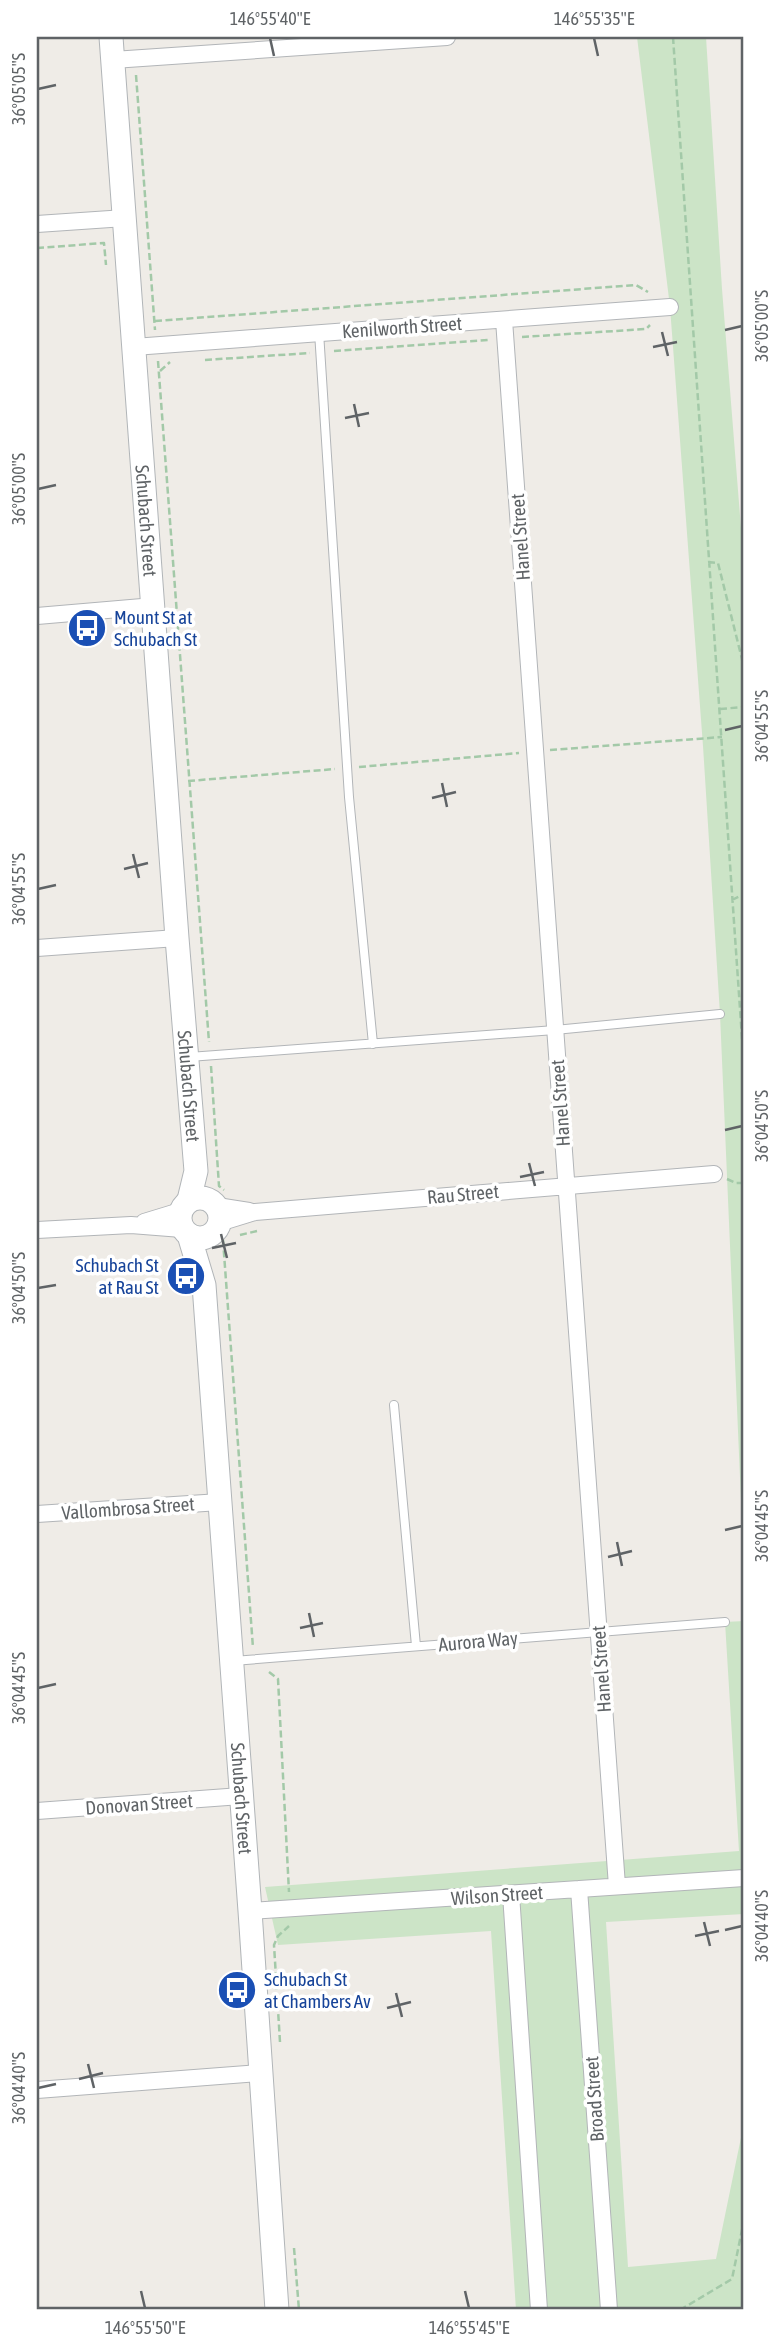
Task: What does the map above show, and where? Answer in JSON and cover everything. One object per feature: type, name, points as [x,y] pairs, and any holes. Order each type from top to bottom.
[{"type":"street","name":"Schubach Street","points":[[111,37],[124,60],[125,218],[139,267],[145,346],[154,606],[177,781],[177,938],[196,1171],[208,1219],[204,1285],[220,1502],[243,1660],[241,1796],[277,2310]]},
{"type":"street","points":[[124,60],[447,37]]},
{"type":"street","points":[[37,224],[125,218]]},
{"type":"street","name":"Kenilworth Street","points":[[145,346],[670,307]]},
{"type":"street","name":"Hanel Street","points":[[504,320],[617,1886]]},
{"type":"street","points":[[37,616],[154,606]]},
{"type":"street","points":[[37,948],[177,938]]},
{"type":"street","name":"Rau Street","points":[[37,1230],[131,1226],[255,1212],[714,1174]]},
{"type":"street","name":"Vallombrosa Street","points":[[37,1514],[220,1502]]},
{"type":"street","name":"Donovan Street","points":[[37,1811],[241,1796]]},
{"type":"street","name":"Wilson Street","points":[[250,1911],[744,1878]]},
{"type":"street","name":"Broad Street","points":[[579,1889],[609,2310]]},
{"type":"street","points":[[511,1894],[539,2310]]},
{"type":"street","points":[[37,2090],[260,2073]]},
{"type":"lane","points":[[318,332],[348,768],[373,1044]]},
{"type":"lane","points":[[186,1057],[555,1030],[720,1014]]},
{"type":"lane","points":[[394,1405],[416,1646]]},
{"type":"lane","name":"Aurora Way","points":[[243,1660],[725,1622]]},
{"type":"path","points":[[673,37],[744,1067]]},
{"type":"path","points":[[124,60],[177,781],[210,1055],[219,1186],[208,1219],[243,1660],[278,1679],[290,1908],[289,1926],[278,1936],[274,1945],[281,2052]]},
{"type":"path","points":[[37,248],[104,243],[107,271],[139,267]]},
{"type":"path","points":[[708,562],[718,563],[744,676]]},
{"type":"path","points":[[719,709],[744,707]]},
{"type":"path","points":[[177,781],[348,768]]},
{"type":"path","points":[[731,900],[744,894]]},
{"type":"path","points":[[208,1219],[257,1231]]},
{"type":"path","points":[[680,2310],[732,2280],[744,2220]]},
{"type":"path","points":[[294,2241],[299,2310]]},
{"type":"green space","points":[[637,37],[706,37],[744,566],[744,1570],[720,1014],[703,746],[670,307]]},
{"type":"green space","points":[[744,1621],[744,1914],[606,1922],[628,2267],[716,2259],[744,2123],[744,2310],[516,2310],[491,1931],[278,1945],[265,1887],[739,1851],[725,1622]]},
{"type":"place","name":"Mount St at Schubach St","points":[[87,628]]},
{"type":"place","name":"Schubach St at Rau St","points":[[186,1276]]},
{"type":"place","name":"Schubach St at Chambers Av","points":[[237,1990]]}]
